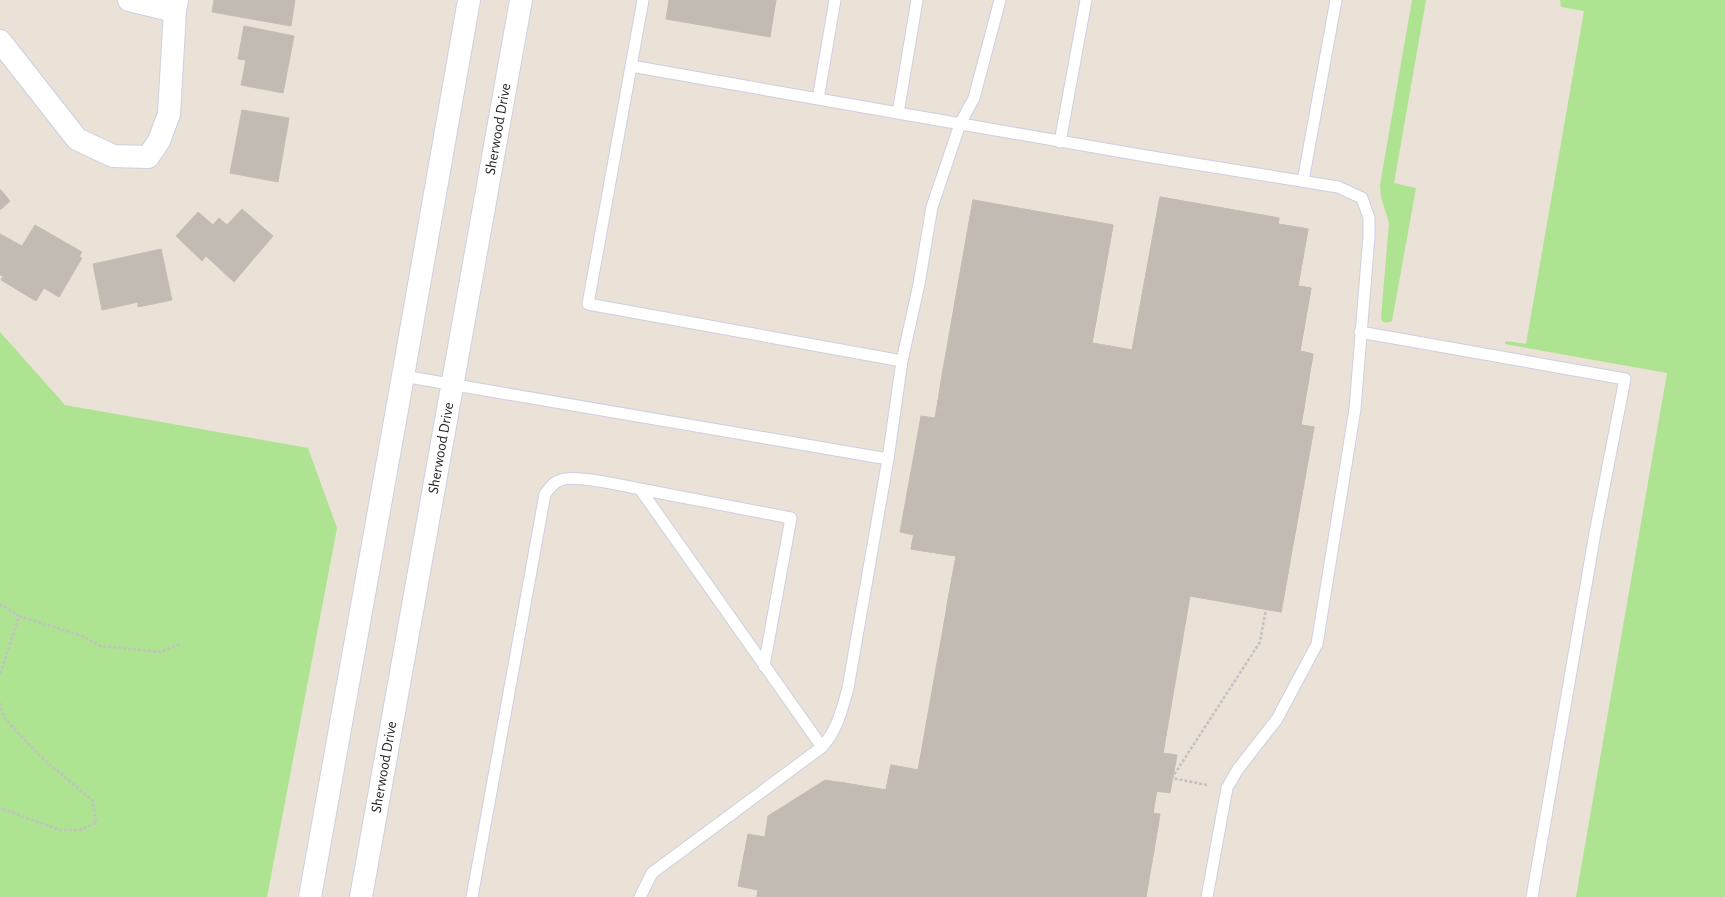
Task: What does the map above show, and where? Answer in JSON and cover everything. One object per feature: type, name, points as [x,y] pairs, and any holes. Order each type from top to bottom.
[{"type":"main road","points":[[0,41],[77,139],[113,156],[148,157],[159,141],[169,114],[176,6],[129,0]]},
{"type":"main road","points":[[310,897],[404,376],[469,0]]},
{"type":"main road","name":"Sherwood Drive","points":[[361,897],[521,0]]},
{"type":"lane","points":[[643,0],[588,304],[902,361]]},
{"type":"lane","points":[[818,99],[835,0]]},
{"type":"lane","points":[[898,113],[918,0]]},
{"type":"lane","points":[[640,897],[652,872],[822,747],[832,736],[840,717],[848,688],[888,459],[902,361],[919,284],[932,207],[960,124],[974,98],[1000,0]]},
{"type":"lane","points":[[1060,142],[1086,0]]},
{"type":"lane","points":[[1303,181],[1336,0]]},
{"type":"lane","points":[[631,66],[1060,142],[1338,187],[1362,198],[1369,218],[1369,236],[1354,409],[1317,644],[1277,719],[1238,769],[1227,788],[1207,897]]},
{"type":"lane","points":[[1360,332],[1626,379],[1595,533],[1532,897]]},
{"type":"lane","points":[[404,376],[888,459]]},
{"type":"lane","points":[[472,897],[545,494],[554,483],[562,479],[576,479],[640,489],[791,518],[764,666]]},
{"type":"lane","points":[[640,489],[822,747]]},
{"type":"path","points":[[0,604],[19,616],[80,635],[100,646],[160,652],[180,644]]},
{"type":"path","points":[[1227,788],[1172,778],[1260,642],[1266,609]]},
{"type":"path","points":[[0,674],[19,616]]},
{"type":"path","points":[[0,703],[4,718],[40,756],[93,801],[96,823],[80,830],[60,830],[0,808]]},
{"type":"green space","points":[[1412,0],[1426,0],[1394,183],[1416,188],[1392,321],[1386,323],[1382,321],[1381,318],[1389,223],[1381,197],[1380,185]]},
{"type":"green space","points":[[1560,0],[1725,0],[1725,897],[1576,897],[1667,373],[1505,344],[1506,341],[1526,344],[1584,11],[1561,7]]},
{"type":"green space","points":[[0,332],[65,405],[308,448],[337,528],[267,897],[0,897]]},
{"type":"building","points":[[214,0],[295,0],[291,26],[212,12]]},
{"type":"building","points":[[669,0],[776,0],[770,37],[666,19]]},
{"type":"building","points":[[244,26],[294,36],[283,93],[241,85],[246,60],[238,59]]},
{"type":"building","points":[[242,110],[289,118],[278,182],[230,173]]},
{"type":"building","points":[[0,189],[10,201],[0,210]]},
{"type":"building","points":[[1160,197],[1279,218],[1278,224],[1308,229],[1298,286],[1311,288],[1300,351],[1313,354],[1301,425],[1314,427],[1281,612],[1190,596],[1163,753],[1177,755],[1170,793],[1156,791],[1153,813],[1160,814],[1146,897],[757,897],[758,890],[738,886],[748,834],[765,837],[768,816],[825,780],[886,790],[891,765],[918,770],[956,556],[911,549],[914,535],[900,532],[921,416],[935,418],[973,200],[1113,225],[1092,343],[1132,350]]},
{"type":"building","points":[[1160,197],[1279,218],[1278,224],[1308,229],[1298,286],[1311,288],[1300,351],[1313,354],[1301,425],[1314,427],[1281,612],[1091,578]]},
{"type":"building","points":[[973,200],[1113,225],[1092,343],[1132,350],[1122,407],[942,375]]},
{"type":"building","points":[[242,209],[273,236],[234,282],[206,256],[202,261],[176,236],[198,212],[213,225],[219,218],[227,225]]},
{"type":"building","points":[[35,225],[82,252],[79,257],[82,258],[59,297],[44,288],[36,301],[1,280],[3,276],[0,275],[0,234],[22,246]]},
{"type":"building","points":[[161,249],[172,300],[138,307],[138,302],[102,310],[93,264]]},
{"type":"building","points":[[942,375],[1036,392],[1030,425],[937,408]]},
{"type":"building","points":[[937,408],[1081,434],[1047,618],[948,599],[956,556],[911,549]]},
{"type":"building","points":[[948,599],[1047,618],[1043,644],[944,626]]},
{"type":"building","points":[[944,626],[1043,644],[1038,672],[939,655]]},
{"type":"building","points":[[1105,628],[1182,641],[1172,696],[1078,680]]},
{"type":"building","points":[[939,655],[1038,672],[1030,717],[931,699]]},
{"type":"building","points":[[1078,680],[1126,688],[1121,717],[1074,708]]},
{"type":"building","points":[[1126,688],[1150,692],[1141,749],[1116,745]]},
{"type":"building","points":[[1150,692],[1172,696],[1163,753],[1141,749]]},
{"type":"building","points":[[931,699],[1030,717],[1022,762],[923,745]]},
{"type":"building","points":[[1074,708],[1121,717],[1116,745],[1075,738],[1070,733]]},
{"type":"building","points":[[977,754],[1022,762],[1018,787],[972,779]]},
{"type":"building","points":[[1037,764],[1049,766],[1045,791],[1033,788]]},
{"type":"building","points":[[891,765],[918,770],[900,876],[848,867],[862,786],[886,790]]},
{"type":"building","points":[[917,779],[949,784],[932,881],[900,876]]},
{"type":"building","points":[[1135,780],[1158,784],[1152,819],[1119,813],[1124,789]]},
{"type":"building","points":[[839,782],[862,786],[848,867],[824,863]]},
{"type":"building","points":[[949,784],[1017,796],[1005,861],[938,849]]},
{"type":"building","points":[[1119,813],[1159,820],[1154,850],[1114,843]]},
{"type":"building","points":[[1114,843],[1154,850],[1150,872],[1111,865]]},
{"type":"building","points":[[938,849],[1005,861],[1000,893],[932,881]]},
{"type":"building","points":[[1111,865],[1150,872],[1146,895],[1107,889]]},
{"type":"building","points":[[1018,866],[1031,868],[1026,894],[1013,892]]},
{"type":"building","points":[[1107,889],[1146,895],[1146,897],[1105,897]]},
{"type":"building","points":[[758,890],[796,897],[757,897]]}]
